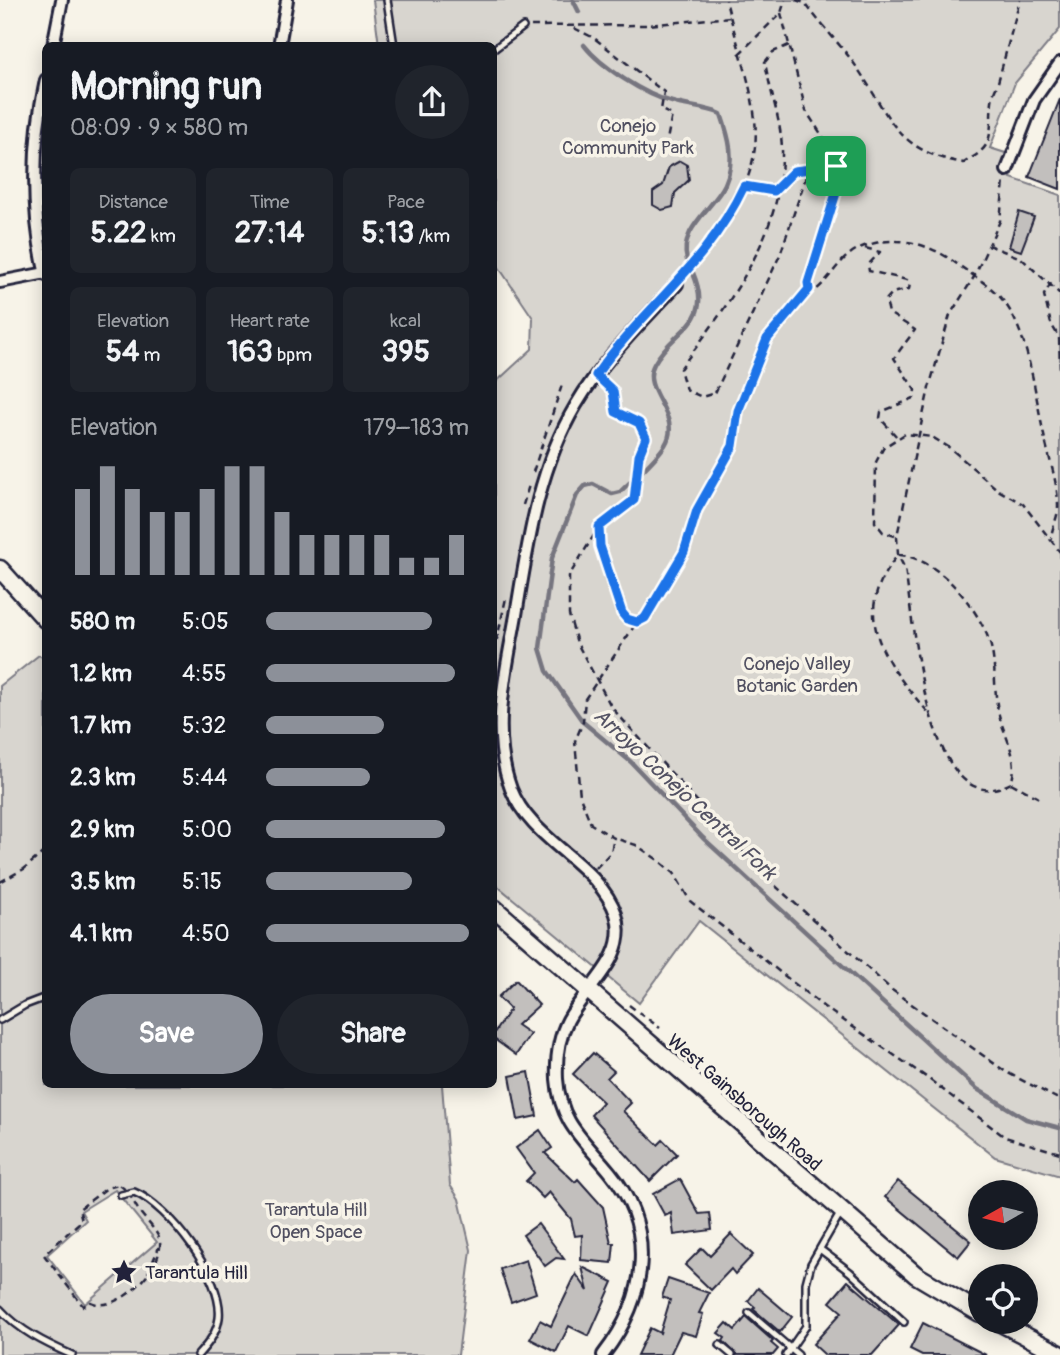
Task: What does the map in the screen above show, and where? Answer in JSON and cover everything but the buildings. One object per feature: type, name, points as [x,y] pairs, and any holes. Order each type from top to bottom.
[{"type":"street","points":[[54,42],[62,0]]},
{"type":"street","points":[[280,42],[286,0]]},
{"type":"street","points":[[1007,170],[1034,100],[1060,63]]},
{"type":"street","points":[[42,108],[36,150],[36,204],[42,251]]},
{"type":"street","points":[[0,282],[42,275]]},
{"type":"street","points":[[603,1355],[636,1293],[643,1257],[639,1221],[626,1194],[571,1128],[557,1082],[557,1054],[562,1034],[615,953],[619,937],[616,915],[608,898],[537,829],[523,811],[505,767],[500,725],[502,695],[538,497],[554,450],[574,408],[610,355],[677,284]]},
{"type":"street","points":[[1,572],[42,616]]},
{"type":"street","name":"West Gainsborough Road","points":[[497,911],[587,993],[916,1275],[968,1306]]},
{"type":"street","points":[[1020,1334],[1051,1352]]},
{"type":"lane","points":[[387,0],[393,42]]},
{"type":"lane","points":[[497,47],[523,27]]},
{"type":"lane","points":[[0,1020],[25,1004],[42,998]]},
{"type":"lane","points":[[121,1195],[141,1195],[154,1205],[180,1232],[212,1282],[218,1298],[218,1325],[211,1340],[198,1355]]},
{"type":"lane","points":[[786,1355],[806,1326],[806,1283],[811,1264],[841,1212]]},
{"type":"lane","points":[[821,1250],[850,1272],[904,1322]]},
{"type":"lane","points":[[0,1309],[12,1322],[39,1340],[72,1355]]},
{"type":"lane","points":[[749,1312],[798,1355]]},
{"type":"lane","points":[[720,1345],[732,1355]]},
{"type":"path","points":[[677,284],[709,247],[744,186],[755,153],[755,120],[726,0]]},
{"type":"path","points":[[739,54],[781,13],[785,0]]},
{"type":"path","points":[[796,0],[805,3],[852,61],[891,125],[906,140],[938,159],[964,163],[983,150],[988,138],[992,126],[989,110],[991,96],[997,86],[1020,0]]},
{"type":"path","points":[[781,13],[806,111],[828,143],[836,166],[837,190],[808,283],[809,289],[767,339],[738,411],[733,446],[697,510],[684,552],[645,618],[637,622],[585,699],[583,722],[575,741],[580,796],[592,824],[614,838],[636,845],[658,860],[674,873],[690,901],[824,1007],[926,1077],[1005,1137],[1060,1153]]},
{"type":"path","points":[[574,28],[730,17]]},
{"type":"path","points":[[523,27],[561,24],[574,28],[597,40],[664,92],[661,110],[672,115],[666,145]]},
{"type":"path","points":[[789,45],[773,52],[765,62],[782,156],[778,189],[762,243],[734,295],[680,369],[686,390],[702,397],[715,393],[780,255],[808,171]]},
{"type":"path","points":[[744,186],[774,191],[794,171],[836,166]]},
{"type":"path","points":[[928,712],[905,569],[898,555],[897,536],[929,388],[950,315],[974,276],[1000,221],[1007,170]]},
{"type":"path","points":[[809,289],[816,290],[824,284],[835,266],[862,247],[891,240],[909,241],[942,252],[1000,297],[1014,317],[1054,469],[1058,508],[1051,537]]},
{"type":"path","points":[[988,245],[1021,258],[1060,294]]},
{"type":"path","points":[[862,247],[880,252],[868,265],[869,271],[907,280],[910,284],[909,289],[892,293],[886,299],[889,313],[915,330],[894,358],[915,390],[914,398],[881,412],[880,418],[897,437]]},
{"type":"path","points":[[1051,283],[1044,295],[1051,324],[1059,337],[1060,370]]},
{"type":"path","points":[[596,375],[613,391],[616,412],[639,423],[646,438],[639,455],[634,500],[599,527],[569,576],[569,615],[577,643],[612,708],[663,767],[780,890],[892,990],[1006,1072],[1060,1100]]},
{"type":"path","points":[[897,536],[883,532],[875,522],[873,500],[876,462],[884,447],[897,437],[905,434],[920,435],[932,437],[950,448],[998,490],[1023,504],[1060,552]]},
{"type":"path","points":[[599,527],[600,546],[622,613],[627,619],[637,622]]},
{"type":"path","points":[[898,555],[927,561],[964,598],[989,640],[999,716],[1015,765],[1011,783],[998,790],[980,787],[959,777],[928,712],[881,647],[874,631],[873,612],[877,593],[898,555]]},
{"type":"path","points":[[1011,783],[1041,799]]},
{"type":"path","points":[[588,876],[611,852],[614,838]]},
{"type":"path","points":[[0,882],[24,869],[42,853]]},
{"type":"path","points":[[119,1185],[129,1193],[158,1236],[160,1244],[156,1264],[148,1275],[116,1302],[83,1306],[44,1255],[82,1220],[79,1209],[98,1194],[119,1185]]},
{"type":"green space","name":"Conejo Valley Botanic Garden","points":[[373,0],[1060,0],[1060,29],[1015,83],[990,148],[1018,157],[1011,178],[1060,195],[1060,1176],[995,1157],[699,921],[639,1003],[497,885],[497,381],[532,349],[533,318],[497,264],[497,42],[379,42]]},
{"type":"green space","name":"Tarantula Hill Open Space","points":[[39,655],[42,657],[42,1088],[442,1088],[450,1185],[459,1199],[471,1250],[458,1355],[0,1355],[0,686]],"holes":[[[115,1190],[157,1242],[85,1304],[47,1255],[86,1220],[81,1211]]]},
{"type":"waterway","name":"Arroyo Conejo Central Fork","points":[[573,0],[579,12]]},
{"type":"waterway","name":"Arroyo Conejo Central Fork","points":[[584,45],[612,71],[637,87],[672,102],[721,114],[731,157],[728,175],[720,193],[692,229],[686,249],[687,260]]},
{"type":"waterway","name":"Arroyo Conejo Central Fork","points":[[693,273],[698,290],[699,304],[696,315],[662,352],[651,374],[652,384],[669,423],[665,445],[650,464],[620,492],[612,494],[593,484],[585,486],[577,495],[552,558],[540,648],[547,671],[583,722],[631,762],[703,838],[977,1089],[1026,1119],[1060,1128]]},
{"type":"place","name":"Tarantula Hill","points":[[124,1272]]},
{"type":"route","points":[[836,166],[837,190],[808,283],[809,289],[767,339],[738,411],[733,446],[697,510],[684,552],[645,618],[637,622],[627,619],[622,613],[600,546],[599,527],[634,500],[639,455],[646,438],[639,423],[616,412],[616,395],[596,375],[610,355],[709,247],[734,208],[744,186],[774,191],[794,171],[836,166]]},
{"type":"park label","name":"Conejo Community Park","points":[[628,136]]}]
